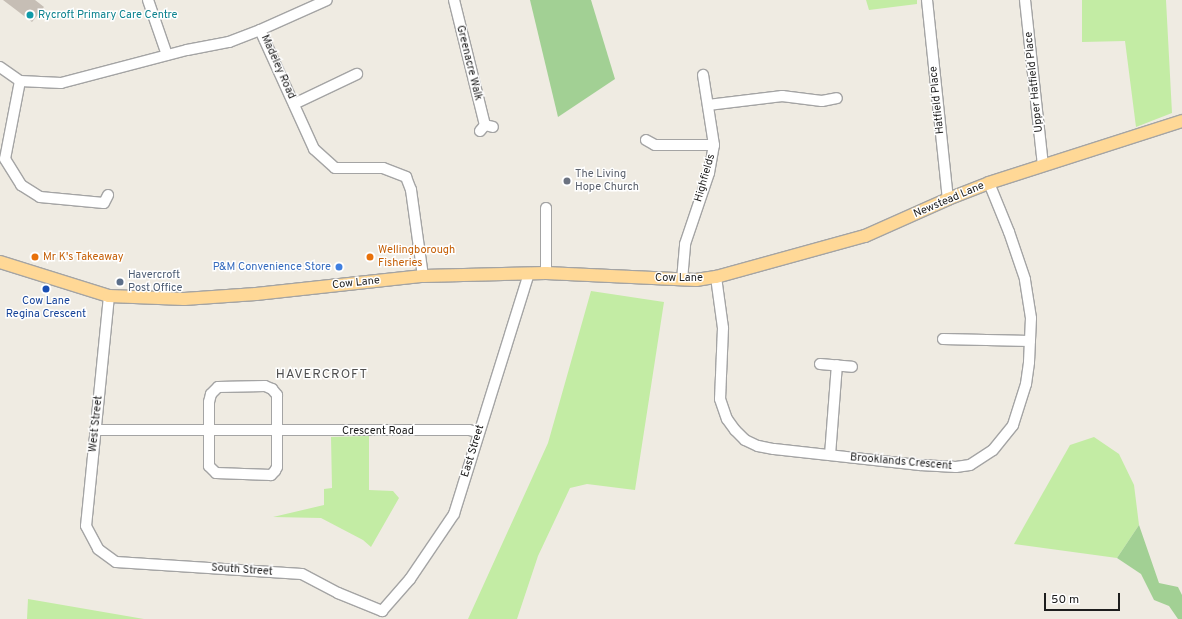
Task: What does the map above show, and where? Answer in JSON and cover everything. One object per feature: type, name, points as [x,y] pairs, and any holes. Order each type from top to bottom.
[{"type":"main road","name":"Newstead Lane","points":[[716,277],[865,236],[948,199],[989,183],[1182,121]]},
{"type":"main road","name":"Cow Lane","points":[[0,262],[108,296],[184,299],[256,294],[423,276],[546,273],[682,280],[716,277]]},
{"type":"street","points":[[148,0],[167,55]]},
{"type":"street","points":[[260,30],[309,4],[327,0]]},
{"type":"street","name":"Greenacre Walk","points":[[454,0],[486,128]]},
{"type":"street","name":"Hatfield Place","points":[[927,0],[948,199]]},
{"type":"street","name":"Upper Hatfield Place","points":[[1025,0],[1043,165]]},
{"type":"street","name":"Madeley Road","points":[[20,81],[61,83],[167,55],[229,42],[260,30],[314,148],[335,168],[383,168],[406,177],[411,190],[423,276]]},
{"type":"street","points":[[0,68],[20,81],[5,159],[21,185],[40,197],[104,203],[108,195]]},
{"type":"street","points":[[294,104],[359,73]]},
{"type":"street","name":"Highfields","points":[[682,280],[685,244],[709,173],[714,145],[702,75]]},
{"type":"street","points":[[708,105],[782,96],[822,101],[837,98]]},
{"type":"street","points":[[646,140],[655,145],[714,145]]},
{"type":"street","name":"Brooklands Crescent","points":[[716,277],[723,328],[720,399],[727,419],[745,440],[758,446],[830,455],[956,467],[970,466],[981,460],[993,450],[1006,435],[1016,419],[1026,384],[1030,341],[1031,318],[1025,280],[1010,232],[989,183]]},
{"type":"street","points":[[546,208],[546,273]]},
{"type":"street","name":"East Street","points":[[382,611],[410,580],[454,514],[478,432],[529,273]]},
{"type":"street","name":"West Street","points":[[98,550],[86,526],[108,296]]},
{"type":"street","points":[[943,339],[1030,341]]},
{"type":"street","points":[[820,364],[852,367]]},
{"type":"street","points":[[830,455],[837,365]]},
{"type":"street","points":[[264,386],[272,389],[277,395],[278,467],[271,475],[216,473],[209,466],[209,431],[209,402],[211,394],[218,387],[264,386]]},
{"type":"street","name":"Crescent Road","points":[[95,430],[469,430],[478,432]]},
{"type":"street","name":"South Street","points":[[98,550],[116,562],[302,574],[338,593],[382,611]]},
{"type":"green space","points":[[530,0],[591,0],[615,79],[558,117]]},
{"type":"green space","points":[[866,0],[917,0],[917,4],[869,10]]},
{"type":"green space","points":[[1082,0],[1166,0],[1172,113],[1136,127],[1125,41],[1082,42]]},
{"type":"green space","points":[[591,291],[664,302],[635,490],[587,484],[570,488],[538,556],[517,619],[468,619],[548,443]]},
{"type":"green space","points":[[369,436],[369,490],[393,491],[399,498],[371,547],[363,540],[321,518],[273,517],[324,505],[324,489],[332,488],[331,437]]},
{"type":"green space","points":[[1094,437],[1119,454],[1134,485],[1139,525],[1117,558],[1014,544],[1070,445]]},
{"type":"green space","points":[[1139,525],[1159,583],[1178,587],[1182,595],[1182,619],[1178,619],[1169,606],[1154,600],[1141,574],[1117,558]]},
{"type":"green space","points":[[28,599],[144,619],[27,619]]},
{"type":"building","name":"Rycroft Primary Care Centre","points":[[3,0],[35,0],[44,7],[32,22]]},
{"type":"place","name":"Rycroft Primary Care Centre","points":[[30,15]]},
{"type":"place","name":"The Living Hope Church","points":[[567,181]]},
{"type":"place","name":"Mr K's Takeaway","points":[[35,257]]},
{"type":"place","name":"Wellingborough Fisheries","points":[[370,257]]},
{"type":"place","name":"P&M Convenience Store","points":[[339,267]]},
{"type":"place","name":"Havercroft Post Office","points":[[120,282]]},
{"type":"place","name":"Cow Lane Regina Crescent","points":[[46,289]]},
{"type":"district","name":"HAVERCROFT","points":[[322,375]]}]
